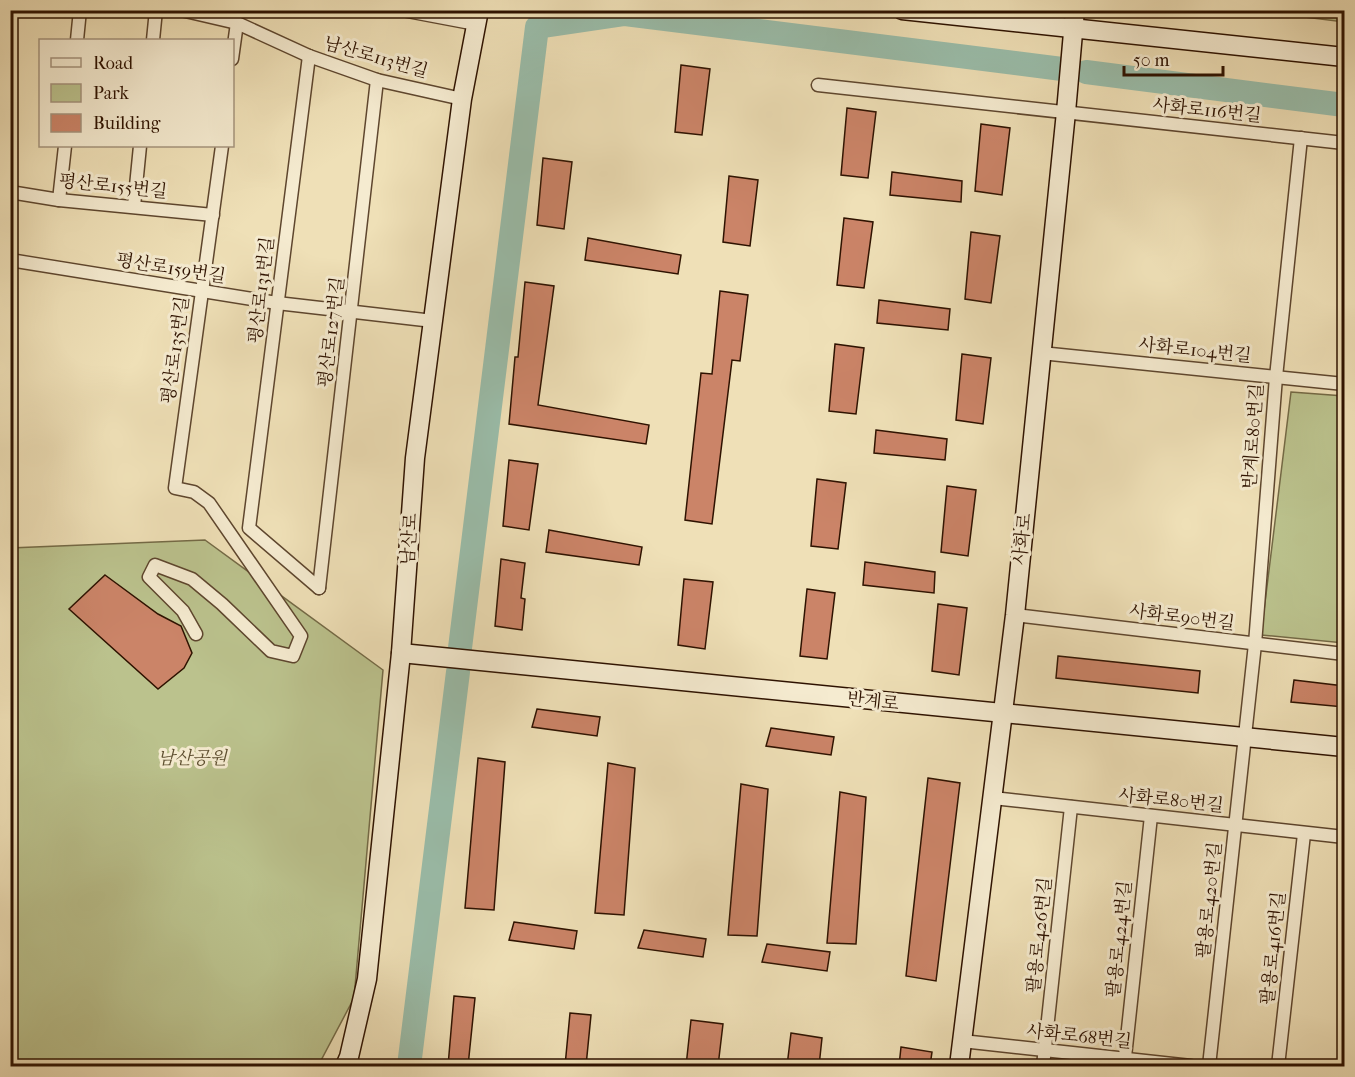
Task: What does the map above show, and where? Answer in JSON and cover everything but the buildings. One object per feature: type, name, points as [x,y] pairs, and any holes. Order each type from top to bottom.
[{"type":"main road","points":[[902,10],[1074,19],[1344,57]]},
{"type":"main road","name":"남산로","points":[[345,1066],[367,980],[401,653],[415,458],[462,99],[477,17]]},
{"type":"main road","name":"사화로","points":[[959,1066],[1004,713],[1074,19]]},
{"type":"main road","name":"반계로","points":[[401,653],[1344,747]]},
{"type":"street","points":[[77,39],[80,10]]},
{"type":"street","points":[[153,39],[156,10]]},
{"type":"street","name":"남산로113번길","points":[[181,10],[237,23],[309,56],[377,80],[462,99]]},
{"type":"street","points":[[402,10],[477,17]]},
{"type":"street","points":[[234,45],[237,23]]},
{"type":"street","name":"평산로131번길","points":[[309,56],[249,528],[319,588]]},
{"type":"street","name":"평산로127번길","points":[[319,588],[377,80]]},
{"type":"street","name":"사화로116번길","points":[[818,85],[1344,143]]},
{"type":"street","name":"반계로80번길","points":[[1245,737],[1255,644],[1276,377],[1300,138]]},
{"type":"street","points":[[58,200],[65,147]]},
{"type":"street","points":[[134,206],[141,147]]},
{"type":"street","name":"평산로135번길","points":[[196,634],[183,611],[149,577],[155,566],[192,579],[271,651],[293,656],[301,636],[209,503],[194,492],[175,488],[222,147]]},
{"type":"street","name":"평산로155번길","points":[[10,192],[58,200],[213,215]]},
{"type":"street","name":"평산로159번길","points":[[10,260],[277,303],[433,321]]},
{"type":"street","name":"사화로104번길","points":[[1041,353],[1344,384]]},
{"type":"street","name":"사화로90번길","points":[[1014,615],[1344,654]]},
{"type":"street","name":"팔용로420번길","points":[[1209,1066],[1245,737]]},
{"type":"street","name":"사화로80번길","points":[[993,798],[1344,837]]},
{"type":"street","name":"팔용로426번길","points":[[1043,1066],[1071,807]]},
{"type":"street","name":"팔용로424번길","points":[[1124,1063],[1151,816]]},
{"type":"street","name":"팔용로416번길","points":[[1278,1066],[1304,834]]},
{"type":"street","name":"사화로68번길","points":[[962,1041],[1045,1050],[1124,1063],[1191,1066]]},
{"type":"green space","points":[[1256,11],[1344,11],[1344,22]]},
{"type":"green space","points":[[1291,392],[1344,396],[1344,643],[1261,635]]},
{"type":"green space","name":"남산공원","points":[[205,540],[383,670],[354,998],[318,1066],[11,1066],[10,548]]},
{"type":"waterway","points":[[460,648],[537,27],[625,14],[1062,69]]},
{"type":"waterway","points":[[1086,72],[1344,105]]},
{"type":"waterway","points":[[409,1066],[458,672]]}]
